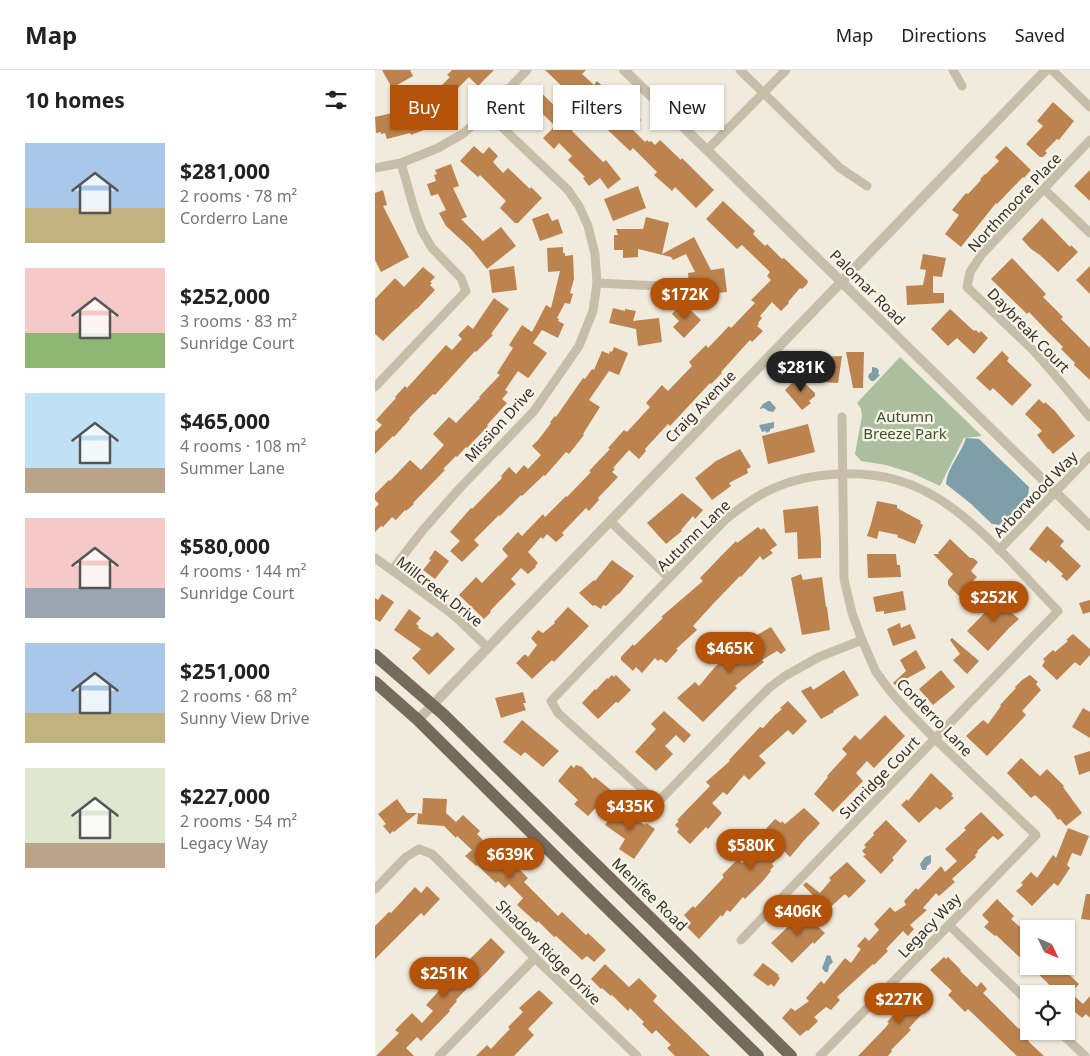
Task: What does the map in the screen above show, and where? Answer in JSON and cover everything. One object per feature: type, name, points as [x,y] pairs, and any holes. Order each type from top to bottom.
[{"type":"main road","name":"Menifee Road","points":[[375,655],[432,704],[791,1056]]},
{"type":"main road","points":[[375,682],[417,720],[758,1056]]},
{"type":"street","points":[[512,85],[527,70]]},
{"type":"street","name":"Palomar Road","points":[[624,70],[1090,526]]},
{"type":"street","points":[[740,70],[841,168],[867,186]]},
{"type":"street","points":[[707,150],[785,70]]},
{"type":"street","points":[[953,70],[962,86]]},
{"type":"street","name":"Craig Avenue","points":[[417,720],[1046,70]]},
{"type":"street","points":[[1051,70],[1090,107]]},
{"type":"street","points":[[375,168],[401,163],[438,148],[468,128]]},
{"type":"street","name":"Mission Drive","points":[[392,570],[423,530],[459,489],[534,411],[579,346],[593,311],[597,283],[595,254],[588,226],[579,206],[568,190],[505,130]]},
{"type":"street","name":"Northmoore Place","points":[[967,287],[970,272],[982,254],[1090,140]]},
{"type":"street","points":[[375,387],[466,291],[461,278],[432,248],[422,230],[401,163]]},
{"type":"street","points":[[1044,189],[1090,233]]},
{"type":"street","points":[[597,283],[659,286]]},
{"type":"street","name":"Daybreak Court","points":[[967,287],[1034,352],[1090,417]]},
{"type":"street","name":"Corderro Lane","points":[[842,417],[844,579],[852,613],[862,640],[877,672],[905,708],[935,739],[1036,834]]},
{"type":"street","name":"Arborwood Way","points":[[999,550],[1090,456]]},
{"type":"street","name":"Autumn Lane","points":[[862,640],[819,657],[779,680],[659,800],[650,796],[558,713],[551,700],[726,519],[748,502],[773,488],[816,476],[843,474],[897,480],[936,498],[967,520],[1058,611]]},
{"type":"street","points":[[610,521],[669,578]]},
{"type":"street","name":"Millcreek Drive","points":[[375,558],[443,607],[487,647]]},
{"type":"street","name":"Sunridge Court","points":[[741,940],[1058,611]]},
{"type":"street","name":"Legacy Way","points":[[819,1056],[1036,834]]},
{"type":"street","name":"Shadow Ridge Drive","points":[[375,890],[406,857],[419,849],[432,854],[535,958],[637,1056]]},
{"type":"street","points":[[949,925],[1020,993]]},
{"type":"street","points":[[439,1056],[535,958]]},
{"type":"street","points":[[1068,1040],[1085,1056]]},
{"type":"green space","name":"Autumn Breeze Park","points":[[900,357],[982,436],[964,438],[940,486],[912,473],[886,465],[861,461],[855,454],[862,416],[861,409],[857,403]]},
{"type":"water","points":[[872,367],[877,368],[880,375],[874,381],[871,381],[868,377],[872,372]]},
{"type":"water","points":[[768,401],[776,408],[773,412],[764,408],[760,409]]},
{"type":"water","points":[[774,422],[774,428],[766,433],[766,431],[762,432],[759,425]]},
{"type":"water","points":[[966,438],[979,439],[1029,487],[1028,497],[1001,525],[992,524],[946,484],[949,472]]},
{"type":"water","points":[[747,838],[751,842],[751,846],[747,847],[742,853],[737,848]]},
{"type":"water","points":[[931,855],[931,863],[927,866],[926,870],[922,870],[920,864],[925,857]]},
{"type":"water","points":[[827,955],[831,956],[833,962],[829,966],[828,972],[825,972],[822,968]]},
{"type":"building","points":[[382,70],[410,70],[413,76],[397,85],[390,85]]},
{"type":"building","points":[[452,70],[494,70],[479,85],[469,77],[458,88],[458,85],[442,85],[450,77],[447,75]]},
{"type":"building","points":[[545,70],[586,70],[582,74],[594,85],[561,85]]},
{"type":"building","points":[[543,95],[553,104],[553,124],[543,114]]},
{"type":"building","points":[[1053,102],[1074,121],[1059,140],[1057,139],[1045,151],[1047,153],[1040,157],[1026,144],[1043,126],[1037,121]]},
{"type":"building","points":[[390,114],[390,130],[424,130],[411,135],[410,133],[387,139],[385,133],[376,133],[375,117]]},
{"type":"building","points":[[553,128],[553,130],[573,130],[603,162],[606,160],[621,179],[608,189],[600,178],[589,186],[583,178],[585,177],[568,160],[572,156],[559,143],[554,149],[543,138]]},
{"type":"building","points":[[608,130],[633,130],[645,142],[647,140],[651,141],[655,145],[660,140],[681,160],[682,158],[714,190],[696,208],[675,187],[672,191],[654,175],[657,172],[633,148],[630,151]]},
{"type":"building","points":[[474,146],[483,154],[489,147],[498,156],[493,162],[503,173],[508,168],[542,198],[518,223],[515,223],[500,208],[506,201],[480,175],[478,177],[460,161]]},
{"type":"building","points":[[1006,146],[1031,170],[996,203],[961,247],[945,234],[959,215],[952,210],[966,193],[968,194],[980,179],[999,161],[995,157]]},
{"type":"building","points":[[451,164],[459,186],[453,188],[467,217],[461,219],[483,241],[501,227],[516,246],[487,269],[471,249],[446,226],[439,213],[446,210],[438,194],[431,196],[427,184],[436,181],[434,175],[437,174],[435,170]]},
{"type":"building","points":[[1090,170],[1090,201],[1074,186]]},
{"type":"building","points":[[638,186],[646,208],[613,221],[604,199]]},
{"type":"building","points":[[383,190],[387,205],[383,206],[409,257],[381,272],[375,260],[375,193]]},
{"type":"building","points":[[723,201],[755,231],[753,234],[765,246],[767,244],[808,281],[807,284],[802,289],[800,288],[781,311],[772,302],[760,316],[762,318],[757,326],[763,331],[752,342],[750,340],[722,373],[710,383],[670,426],[668,424],[645,449],[646,451],[639,459],[629,450],[613,468],[615,469],[612,472],[618,477],[598,498],[599,500],[589,511],[586,508],[562,533],[564,535],[556,542],[547,534],[543,539],[541,537],[528,552],[538,563],[536,567],[528,574],[521,568],[511,579],[516,584],[484,619],[459,595],[476,577],[482,583],[508,556],[502,549],[518,532],[522,536],[543,514],[545,517],[567,497],[591,472],[589,471],[610,449],[608,448],[624,430],[627,432],[650,407],[646,403],[662,385],[668,391],[692,366],[689,362],[706,345],[708,348],[729,326],[731,328],[755,303],[751,300],[771,280],[767,276],[770,272],[742,245],[737,249],[706,219]]},
{"type":"building","points":[[548,213],[552,221],[558,219],[563,233],[540,241],[532,219]]},
{"type":"building","points":[[646,217],[669,223],[662,254],[694,237],[711,270],[724,268],[727,292],[690,296],[688,273],[695,272],[686,254],[673,260],[671,257],[638,249],[638,257],[623,258],[623,250],[614,250],[614,235],[618,235],[616,229],[643,229]]},
{"type":"building","points":[[1042,218],[1070,247],[1071,245],[1078,252],[1058,272],[1022,239]]},
{"type":"building","points":[[563,247],[565,256],[573,255],[574,279],[570,293],[573,294],[570,304],[565,303],[557,318],[559,319],[558,321],[564,324],[558,338],[542,330],[533,343],[547,353],[530,376],[528,378],[518,371],[505,390],[508,392],[502,399],[507,403],[488,426],[443,469],[445,470],[414,504],[396,520],[392,517],[383,527],[381,526],[375,532],[375,508],[379,504],[375,500],[375,494],[410,460],[421,470],[444,445],[433,434],[449,417],[456,423],[480,398],[500,375],[497,373],[513,348],[509,345],[522,325],[532,332],[546,305],[551,308],[560,271],[548,272],[547,248]]},
{"type":"building","points":[[923,254],[946,258],[942,277],[933,276],[933,293],[944,293],[944,303],[907,305],[906,286],[923,285],[926,270],[920,269]]},
{"type":"building","points":[[1012,258],[1046,294],[1043,297],[1063,317],[1061,319],[1090,348],[1090,380],[1074,365],[1075,363],[1061,349],[1063,347],[1029,312],[1027,314],[991,279]]},
{"type":"building","points":[[514,266],[517,290],[492,293],[489,270]]},
{"type":"building","points":[[1090,266],[1090,294],[1076,280]]},
{"type":"building","points":[[423,267],[435,277],[430,282],[432,283],[430,285],[435,290],[383,341],[375,334],[375,299],[395,278],[404,287]]},
{"type":"building","points":[[494,298],[509,309],[491,334],[493,335],[475,351],[435,395],[433,394],[409,418],[394,437],[375,454],[375,432],[382,425],[376,420],[405,386],[407,388],[446,345],[452,350],[462,339],[458,335],[468,325],[473,329]]},
{"type":"building","points":[[682,302],[701,320],[684,338],[673,327],[679,321],[672,314]]},
{"type":"building","points":[[613,308],[636,311],[633,321],[659,318],[662,342],[638,346],[636,329],[609,323]]},
{"type":"building","points":[[950,309],[974,331],[976,330],[979,333],[981,331],[988,338],[974,354],[957,338],[948,346],[931,329]]},
{"type":"building","points":[[614,347],[628,353],[619,375],[609,371],[589,400],[600,407],[584,435],[569,454],[566,452],[545,476],[521,495],[474,540],[479,545],[462,562],[450,551],[460,541],[450,532],[471,508],[502,478],[501,476],[509,467],[516,474],[524,465],[528,469],[541,455],[532,446],[556,417],[583,378],[585,379],[592,369],[594,370],[602,351],[609,354]]},
{"type":"building","points":[[1002,351],[1009,358],[1007,361],[1032,385],[1012,406],[993,388],[990,391],[976,378]]},
{"type":"building","points":[[846,352],[864,352],[863,388],[853,388]]},
{"type":"building","points":[[842,356],[838,383],[819,382],[821,357]]},
{"type":"building","points":[[798,377],[815,393],[815,396],[809,401],[811,403],[802,410],[785,390]]},
{"type":"building","points":[[1039,399],[1055,411],[1075,436],[1053,454],[1037,435],[1042,431],[1025,414]]},
{"type":"building","points":[[808,424],[815,452],[768,464],[762,436]]},
{"type":"building","points":[[740,449],[751,467],[747,469],[748,473],[729,483],[731,486],[712,500],[695,478],[716,461]]},
{"type":"building","points":[[682,493],[703,510],[695,519],[693,516],[682,531],[666,544],[647,523]]},
{"type":"building","points":[[877,501],[897,505],[897,508],[921,521],[920,523],[923,525],[915,544],[897,537],[898,535],[879,531],[877,539],[867,536]]},
{"type":"building","points":[[818,506],[821,558],[798,559],[797,532],[785,533],[783,510]]},
{"type":"building","points":[[1047,526],[1064,541],[1060,546],[1081,566],[1067,581],[1061,576],[1063,574],[1048,560],[1046,563],[1029,549]]},
{"type":"building","points":[[758,527],[761,530],[764,528],[777,545],[770,550],[773,553],[763,560],[760,556],[740,576],[693,626],[697,630],[676,649],[678,650],[666,663],[661,659],[658,661],[655,658],[642,673],[636,667],[633,671],[621,660],[621,657],[633,644],[634,646],[663,618],[661,617],[703,581],[700,578],[736,541],[737,543]]},
{"type":"building","points":[[950,539],[970,558],[978,562],[971,571],[977,577],[959,596],[948,585],[948,580],[953,574],[933,554],[939,554]]},
{"type":"building","points":[[435,550],[449,561],[435,579],[423,570],[431,560],[429,559]]},
{"type":"building","points":[[867,554],[896,554],[897,565],[900,565],[901,577],[868,578]]},
{"type":"building","points":[[612,560],[634,576],[619,594],[606,606],[603,605],[601,609],[595,605],[593,606],[579,593],[595,581]]},
{"type":"building","points":[[801,574],[803,580],[822,577],[830,630],[802,635],[791,578]]},
{"type":"building","points":[[903,591],[906,610],[884,614],[884,611],[876,612],[873,597]]},
{"type":"building","points":[[382,594],[394,602],[380,622],[375,619],[375,598],[378,600]]},
{"type":"building","points":[[1003,594],[1016,606],[1011,612],[1019,619],[988,651],[967,631]]},
{"type":"building","points":[[1090,600],[1090,612],[1083,614],[1079,603]]},
{"type":"building","points":[[568,607],[589,626],[554,662],[552,660],[532,679],[516,663],[525,654],[528,657],[537,645],[531,638],[538,630],[543,633],[555,623]]},
{"type":"building","points":[[409,609],[421,618],[416,624],[419,626],[418,628],[432,637],[437,632],[455,649],[429,675],[412,658],[421,649],[394,630]]},
{"type":"building","points":[[900,623],[901,628],[910,624],[916,638],[893,646],[887,629]]},
{"type":"building","points":[[771,627],[786,650],[781,654],[777,651],[762,660],[764,662],[735,686],[737,688],[703,722],[677,698],[695,682],[699,686],[715,667],[743,642]]},
{"type":"building","points":[[1073,634],[1090,649],[1090,655],[1080,666],[1075,662],[1057,680],[1042,666],[1045,661],[1043,659],[1053,650],[1055,652]]},
{"type":"building","points":[[952,638],[979,661],[967,674],[953,660],[960,654],[950,640]]},
{"type":"building","points":[[916,650],[926,668],[895,685],[893,683],[906,671],[900,660]]},
{"type":"building","points":[[844,670],[859,695],[821,719],[801,691],[811,686],[813,690]]},
{"type":"building","points":[[941,670],[955,687],[933,705],[919,689]]},
{"type":"building","points":[[612,675],[614,677],[616,675],[631,690],[598,719],[582,703]]},
{"type":"building","points":[[1030,675],[1038,682],[1036,684],[1041,690],[1022,711],[1026,715],[987,756],[966,736],[983,720],[988,724],[1000,705],[1015,687]]},
{"type":"building","points":[[523,692],[526,703],[523,703],[526,710],[501,718],[495,698]]},
{"type":"building","points":[[788,701],[807,721],[793,735],[788,730],[759,756],[766,763],[749,780],[744,775],[727,795],[723,792],[712,803],[722,813],[708,829],[706,827],[690,844],[677,832],[679,829],[675,825],[679,821],[677,820],[710,786],[706,782],[730,761],[760,727],[763,728]]},
{"type":"building","points":[[1083,708],[1090,712],[1090,738],[1072,727]]},
{"type":"building","points":[[664,711],[691,735],[684,743],[676,735],[665,746],[673,754],[656,771],[635,752],[656,729],[651,724]]},
{"type":"building","points":[[885,715],[905,736],[874,768],[867,761],[856,773],[863,781],[833,812],[814,794],[847,754],[842,749],[855,735],[860,740]]},
{"type":"building","points":[[522,720],[559,751],[543,767],[525,752],[521,756],[503,742]]},
{"type":"building","points":[[1090,751],[1090,771],[1079,775],[1074,756]]},
{"type":"building","points":[[1021,758],[1040,776],[1047,769],[1064,786],[1082,813],[1066,826],[1035,795],[1031,798],[1007,773]]},
{"type":"building","points":[[571,765],[574,768],[576,765],[582,767],[593,779],[595,777],[612,791],[588,816],[574,804],[578,800],[558,781]]},
{"type":"building","points":[[931,773],[953,794],[951,796],[954,798],[940,810],[936,807],[919,823],[901,805],[907,799],[908,801]]},
{"type":"building","points":[[423,798],[447,799],[446,813],[456,822],[463,815],[480,831],[477,834],[507,864],[511,861],[528,878],[524,882],[558,916],[562,912],[586,935],[588,933],[606,950],[594,962],[587,956],[582,960],[556,936],[554,937],[538,921],[537,923],[517,905],[523,898],[509,884],[505,888],[498,881],[496,883],[465,856],[472,850],[457,836],[456,838],[444,826],[417,824],[418,813],[422,814]]},
{"type":"building","points":[[397,799],[407,813],[417,813],[390,834],[383,826],[386,824],[378,814]]},
{"type":"building","points":[[617,806],[645,825],[646,823],[655,829],[634,859],[619,849],[625,839],[605,825]]},
{"type":"building","points":[[804,808],[820,823],[816,828],[790,857],[784,851],[772,864],[774,866],[762,882],[745,899],[743,897],[730,912],[727,910],[722,917],[721,915],[699,939],[687,927],[691,923],[684,915],[693,906],[695,908],[738,859],[742,863],[769,838],[764,831],[775,819],[785,824]]},
{"type":"building","points":[[981,812],[1004,835],[998,840],[993,836],[977,851],[976,857],[952,879],[955,882],[939,896],[936,893],[923,908],[927,910],[910,925],[914,929],[908,936],[903,931],[886,949],[888,951],[874,965],[837,997],[840,1000],[831,1010],[826,1007],[814,1017],[818,1021],[800,1036],[782,1018],[791,1008],[795,1011],[809,1001],[806,998],[821,981],[824,984],[845,958],[851,963],[861,949],[857,946],[865,937],[869,941],[879,930],[874,924],[890,907],[895,912],[906,905],[904,901],[916,888],[918,890],[941,866],[945,872],[957,861],[945,849],[966,830],[964,828]]},
{"type":"building","points":[[886,820],[907,841],[892,858],[894,860],[881,874],[863,856],[866,855],[862,851],[866,847],[864,845],[874,835],[873,833]]},
{"type":"building","points":[[1068,828],[1089,836],[1081,856],[1072,853],[1067,865],[1070,868],[1058,886],[1054,883],[1032,906],[1016,891],[1023,885],[1021,883],[1031,872],[1037,878],[1053,855],[1056,858]]},
{"type":"building","points":[[847,862],[866,881],[849,898],[845,894],[827,910],[803,885],[806,882],[820,893],[831,880],[829,878]]},
{"type":"building","points":[[427,886],[440,899],[424,916],[421,913],[375,959],[375,926],[389,912],[391,913],[415,887],[421,893]]},
{"type":"building","points":[[1086,894],[1090,894],[1090,920],[1081,919]]},
{"type":"building","points":[[997,899],[1014,916],[1011,919],[1020,927],[1020,958],[996,935],[984,927],[989,922],[982,915]]},
{"type":"building","points":[[799,910],[825,933],[792,963],[771,943],[796,919],[793,916]]},
{"type":"building","points":[[491,938],[505,952],[470,988],[469,986],[456,1000],[450,1011],[421,1041],[417,1037],[406,1048],[414,1056],[376,1056],[399,1033],[395,1030],[412,1013],[422,1023],[433,1011],[426,1005],[447,982],[445,980],[461,962],[464,965]]},
{"type":"building","points":[[944,957],[946,959],[948,957],[977,987],[981,982],[987,989],[983,993],[1020,1028],[1020,1040],[1029,1040],[1044,1056],[1017,1056],[968,1009],[965,1012],[948,995],[952,991],[930,970]]},
{"type":"building","points":[[763,963],[779,975],[780,978],[774,987],[771,984],[768,986],[753,975]]},
{"type":"building","points":[[605,964],[629,987],[639,978],[657,996],[653,1001],[710,1056],[675,1056],[667,1048],[671,1045],[656,1030],[652,1034],[642,1024],[644,1022],[630,1008],[628,1011],[612,995],[601,989],[591,979]]},
{"type":"building","points":[[1039,975],[1070,975],[1079,984],[1075,988],[1075,985],[1050,985]]},
{"type":"building","points":[[915,989],[917,991],[919,989],[933,1002],[909,1028],[911,1030],[891,1050],[888,1056],[858,1056],[886,1027],[889,1023],[887,1022]]},
{"type":"building","points":[[539,990],[553,1003],[528,1029],[534,1035],[514,1056],[476,1056],[487,1045],[491,1049],[510,1029],[508,1027],[523,1012],[519,1008]]},
{"type":"building","points":[[1090,996],[1090,1018],[1086,1014],[1082,1018],[1075,1012],[1075,997],[1083,1004]]}]
